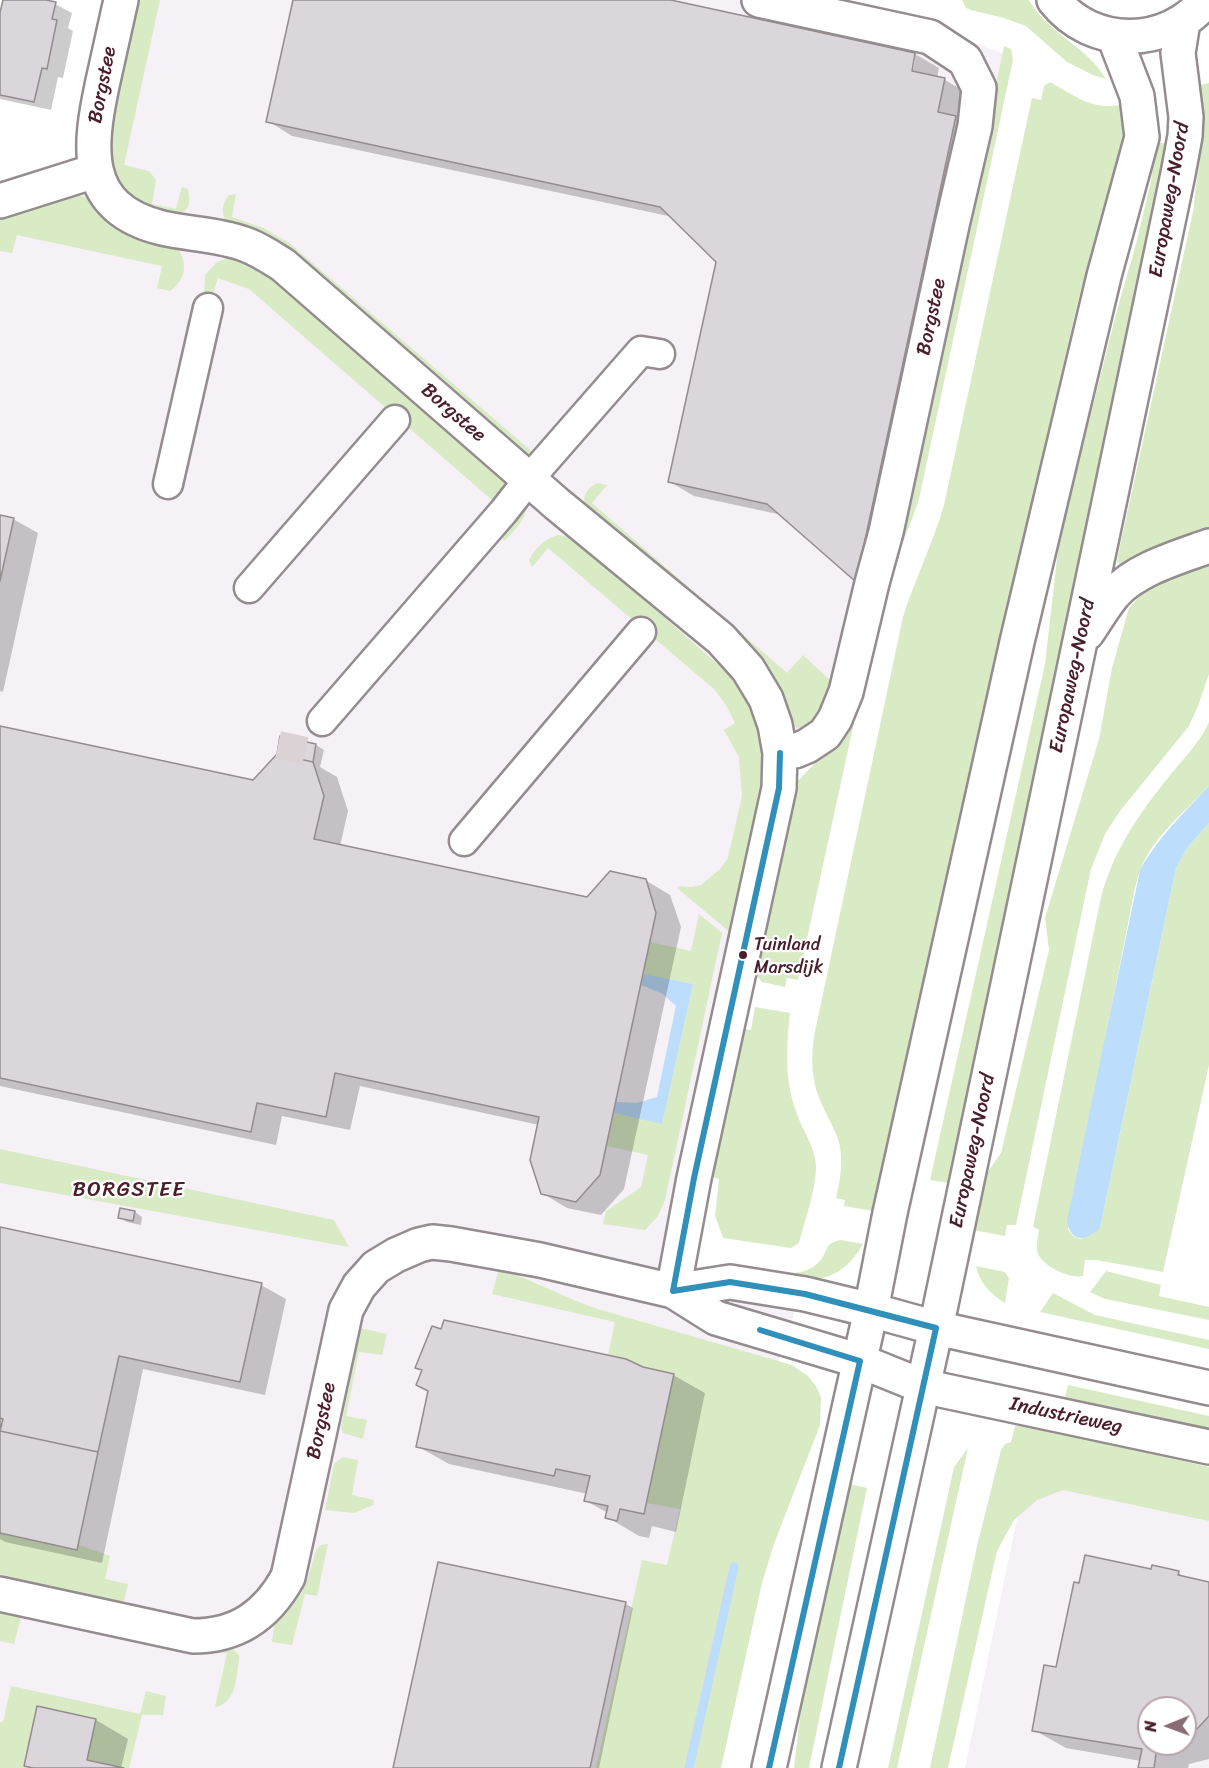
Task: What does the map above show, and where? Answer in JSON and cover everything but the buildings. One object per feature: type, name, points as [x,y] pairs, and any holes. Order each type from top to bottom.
[{"type":"main road","name":"Borgstee","points":[[121,0],[95,117],[92,147],[95,171],[105,192],[135,219],[162,228],[247,244],[283,265],[529,479],[721,639],[748,669],[766,699],[775,725],[780,753],[778,788],[697,1167],[674,1291]]},
{"type":"main road","name":"Borgstee","points":[[759,0],[930,37],[965,60],[979,88],[975,126],[951,225],[886,532],[846,692],[835,719],[825,734],[807,746],[795,751],[780,753]]},
{"type":"main road","points":[[1054,0],[1068,15],[1083,25],[1114,36],[1150,35],[1167,30],[1195,11]]},
{"type":"main road","name":"Europaweg-Noord","points":[[839,1768],[936,1328],[1185,136],[1185,103],[1178,53],[1195,11]]},
{"type":"main road","name":"Europaweg-Noord","points":[[769,1768],[1014,653],[1104,276],[1142,137],[1137,96],[1114,36]]},
{"type":"main road","points":[[0,201],[95,171]]},
{"type":"main road","points":[[1079,644],[1115,593],[1148,569],[1209,546]]},
{"type":"main road","name":"Borgstee","points":[[0,1594],[193,1636],[206,1636],[233,1630],[270,1605],[288,1577],[346,1310],[358,1286],[376,1267],[419,1245],[432,1242],[451,1244],[540,1260],[674,1291],[716,1318],[860,1361]]},
{"type":"main road","name":"Borgstee","points":[[674,1291],[730,1282],[805,1294],[870,1310]]},
{"type":"main road","points":[[870,1310],[936,1328],[1209,1388]]},
{"type":"main road","points":[[860,1361],[922,1386]]},
{"type":"main road","name":"Industrieweg","points":[[922,1386],[1209,1447]]},
{"type":"street","points":[[168,484],[208,308]]},
{"type":"street","points":[[322,721],[641,351],[660,354]]},
{"type":"street","points":[[249,588],[395,420]]},
{"type":"street","points":[[464,841],[641,632]]},
{"type":"shaded area","name":"Borgstee","points":[[103,0],[827,0],[931,26],[1012,57],[914,510],[875,627],[846,755],[768,776],[666,1282],[798,1302],[753,1439],[629,1768],[0,1768],[0,196],[76,155]]},
{"type":"shaded area","points":[[1035,1433],[1209,1471],[1209,1768],[965,1768]]},
{"type":"green space","points":[[135,0],[160,0],[124,165],[149,171],[156,180],[152,204],[176,209],[182,187],[188,189],[189,205],[182,212],[170,214],[140,201],[115,176],[110,162],[109,140],[114,97]]},
{"type":"green space","points":[[962,0],[1029,0],[1046,22],[1089,58],[1106,79],[1067,62],[1026,26],[966,8]]},
{"type":"green space","points":[[1004,46],[1011,49],[1013,60],[919,499],[886,582],[966,231]]},
{"type":"green space","points":[[1050,82],[1086,102],[1104,106],[1126,104],[1123,148],[1117,175],[1078,301],[972,761],[873,1211],[844,1206],[845,1200],[836,1198],[841,1173],[840,1147],[820,1100],[813,1076],[814,1036],[903,617],[944,505],[1032,98],[1041,100],[1044,86]]},
{"type":"green space","points":[[1209,83],[1209,530],[1128,565],[1122,565],[1117,562],[1118,555],[1194,207],[1203,131],[1200,85]]},
{"type":"green space","points":[[1156,142],[1167,144],[1157,204],[948,1183],[930,1180],[1045,664],[1059,541],[1117,310],[1136,244],[1151,181]]},
{"type":"green space","points":[[72,194],[86,197],[176,246],[183,258],[184,270],[176,286],[170,291],[157,288],[162,266],[17,235],[12,253],[0,251],[0,216]]},
{"type":"green space","points":[[236,194],[232,217],[263,228],[288,242],[536,455],[530,461],[227,224],[223,205],[229,195]]},
{"type":"green space","points":[[231,257],[268,274],[511,485],[500,507],[249,289],[218,278],[210,303],[204,295],[205,275],[217,262]]},
{"type":"green space","points":[[597,483],[607,485],[592,503],[787,673],[803,655],[836,686],[822,717],[810,726],[796,728],[792,726],[789,717],[584,505],[587,492]]},
{"type":"green space","points":[[526,500],[524,517],[505,541],[495,532]]},
{"type":"green space","points":[[558,535],[574,538],[723,669],[744,696],[758,722],[763,751],[762,786],[731,933],[677,888],[701,885],[720,869],[728,858],[742,796],[739,757],[724,730],[735,723],[726,705],[714,689],[548,548],[532,567],[529,560],[535,551],[545,541]]},
{"type":"green space","points":[[1209,559],[1209,674],[1189,726],[1120,811],[1105,834],[1091,869],[1016,1225],[1007,1225],[1005,1236],[973,1230],[984,1177],[1001,1153],[1049,950],[1045,918],[1099,739],[1112,668],[1129,608],[1158,580]]},
{"type":"green space","points":[[880,603],[798,980],[787,978],[785,987],[762,982],[755,974],[795,784],[833,744]]},
{"type":"green space","points":[[1209,722],[1209,786],[1152,847],[1136,883],[1068,1230],[1080,1239],[1100,1228],[1176,868],[1188,847],[1209,823],[1209,1065],[1163,1272],[1085,1260],[1083,1276],[1071,1276],[1051,1267],[1041,1259],[1037,1248],[1039,1230],[1033,1227],[1101,897],[1113,862],[1138,817],[1197,743]]},
{"type":"green space","points":[[699,914],[722,933],[665,1200],[658,1216],[645,1230],[603,1224],[606,1211],[641,1187],[648,1155],[607,1146],[614,1113],[662,1123],[693,984],[644,974],[650,942],[691,951]]},
{"type":"green space","points":[[755,1007],[790,1013],[787,1052],[790,1088],[797,1114],[815,1159],[816,1175],[810,1205],[799,1243],[791,1248],[723,1238],[715,1216],[719,1179],[709,1176],[741,1028],[751,1030]]},
{"type":"green space","points":[[0,1149],[334,1220],[349,1247],[0,1183]]},
{"type":"green space","points":[[841,1240],[863,1244],[839,1271],[825,1277],[811,1280],[796,1279],[746,1268],[784,1273],[803,1271],[819,1262],[831,1243]]},
{"type":"green space","points":[[976,1266],[1005,1272],[1009,1278],[1005,1303],[986,1288]]},
{"type":"green space","points":[[499,1269],[601,1310],[792,1365],[808,1376],[821,1397],[820,1425],[774,1544],[762,1583],[721,1768],[596,1768],[642,1560],[667,1565],[680,1509],[647,1503],[674,1374],[643,1367],[626,1359],[608,1355],[615,1322],[492,1294]]},
{"type":"green space","points":[[1106,1271],[1161,1285],[1159,1296],[1209,1307],[1209,1320],[1105,1299],[1090,1292]]},
{"type":"green space","points":[[1053,1293],[1095,1315],[1209,1340],[1209,1349],[1040,1312]]},
{"type":"green space","points":[[360,1328],[387,1334],[382,1355],[359,1352],[346,1416],[367,1420],[363,1439],[343,1433],[341,1427]]},
{"type":"green space","points":[[1068,1385],[1209,1416],[1209,1428],[1065,1397]]},
{"type":"green space","points":[[1015,1426],[1029,1426],[1053,1431],[1209,1467],[1209,1521],[1063,1490],[1037,1500],[1014,1520],[997,1551],[948,1768],[930,1768],[977,1546],[1001,1450],[1005,1444],[1011,1442]]},
{"type":"green space","points":[[968,1448],[897,1768],[888,1768],[954,1467]]},
{"type":"green space","points":[[343,1457],[358,1460],[352,1495],[374,1500],[373,1505],[354,1513],[325,1510],[334,1464]]},
{"type":"green space","points":[[849,1484],[867,1488],[809,1768],[794,1768],[802,1699]]},
{"type":"green space","points":[[0,1529],[79,1545],[110,1556],[105,1579],[128,1584],[124,1601],[116,1602],[0,1574]]},
{"type":"green space","points":[[328,1544],[317,1596],[305,1594],[292,1645],[272,1642],[274,1626],[301,1594],[316,1550],[321,1545]]},
{"type":"green space","points":[[0,1609],[22,1614],[14,1644],[0,1641]]},
{"type":"green space","points":[[232,1648],[239,1655],[236,1681],[228,1700],[215,1707],[227,1653],[209,1651]]},
{"type":"green space","points":[[11,1686],[140,1714],[146,1691],[166,1696],[163,1715],[142,1715],[129,1768],[0,1768],[0,1722],[3,1722]]},
{"type":"water","points":[[1209,786],[1209,823],[1188,847],[1176,868],[1100,1228],[1090,1236],[1076,1237],[1072,1234],[1067,1221],[1140,870],[1164,836]]},
{"type":"water","points":[[644,974],[693,984],[662,1124],[614,1113],[616,1102],[637,1103],[657,1097],[676,1006],[663,994],[641,985]]},
{"type":"waterway","points":[[689,1768],[734,1567]]},
{"type":"tunnel","points":[[278,745],[315,753]]},
{"type":"transit line","points":[[673,1291],[694,1178],[779,788],[780,753]]},
{"type":"transit line","points":[[673,1291],[730,1282],[805,1294],[936,1328],[839,1768]]},
{"type":"transit line","points":[[760,1330],[860,1361],[769,1768]]},
{"type":"place","name":"Tuinland Marsdijk","points":[[743,955]]},
{"type":"district","name":"BORGSTEE","points":[[129,1191]]}]
